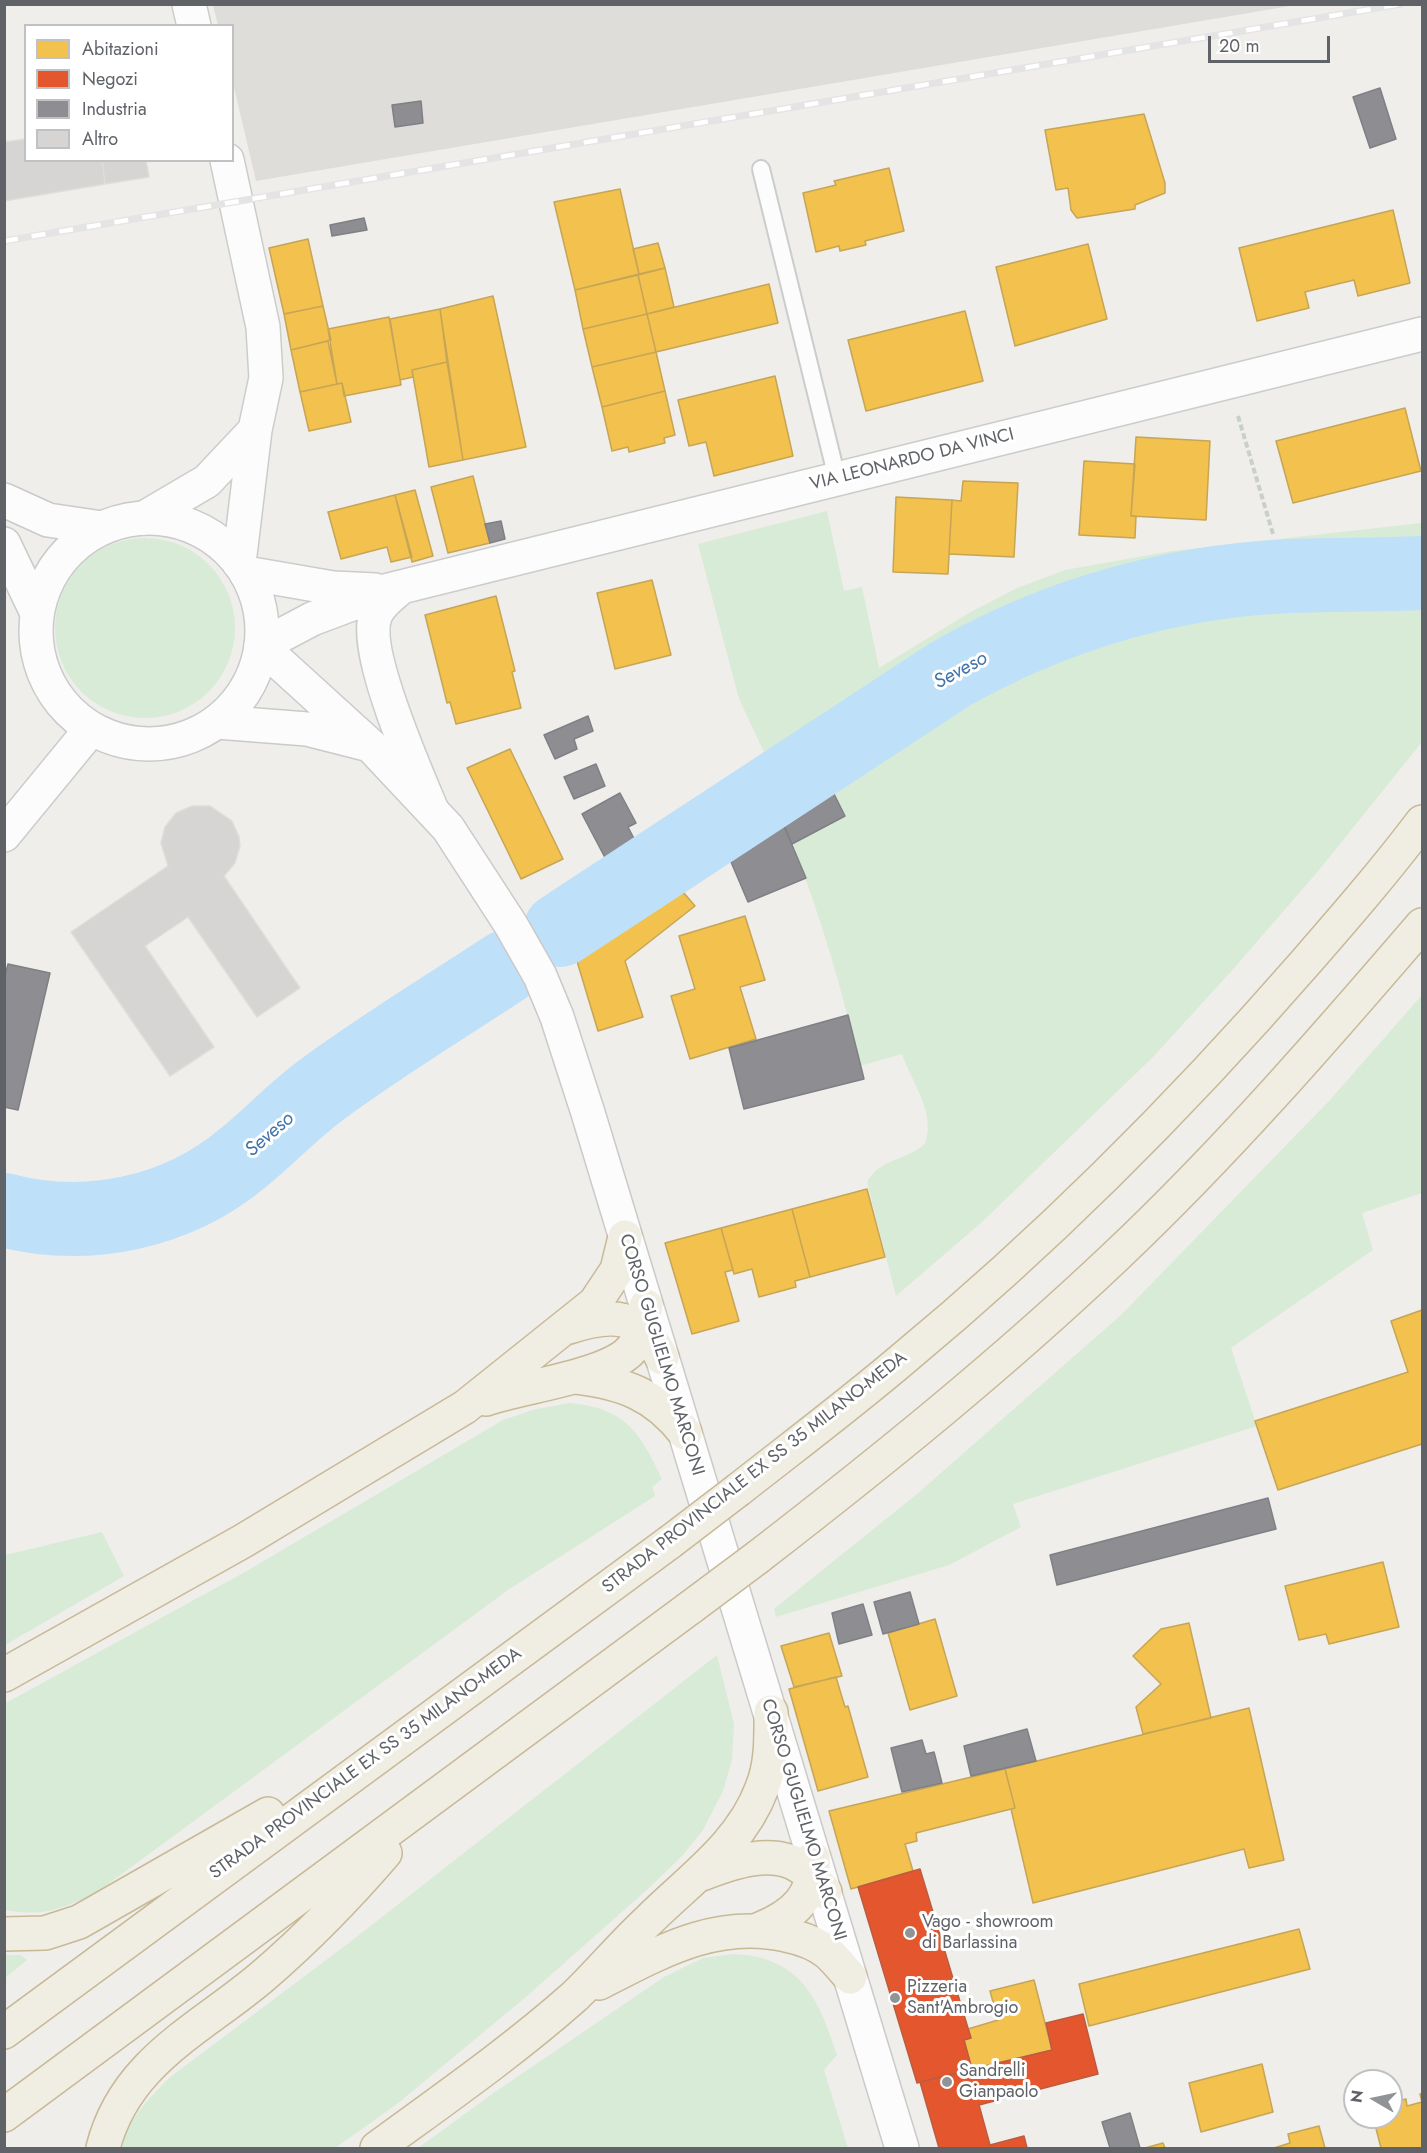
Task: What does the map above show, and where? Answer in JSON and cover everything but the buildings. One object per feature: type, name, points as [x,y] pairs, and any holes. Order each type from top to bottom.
[{"type":"highway","name":"STRADA PROVINCIALE EX SS 35 MILANO-MEDA","points":[[4,2032],[669,1542],[905,1357],[1013,1262],[1105,1176],[1229,1048],[1351,909],[1422,822]]},
{"type":"highway","points":[[4,2115],[758,1557],[981,1378],[1116,1256],[1245,1126],[1422,925]]},
{"type":"highway","points":[[4,1675],[233,1547],[465,1407],[595,1303],[616,1270],[625,1237]]},
{"type":"highway","points":[[566,1328],[592,1320],[611,1318],[630,1321],[644,1317]]},
{"type":"highway","points":[[644,1317],[662,1358]]},
{"type":"highway","points":[[465,1407],[504,1392],[575,1377],[600,1369],[626,1356],[644,1317]]},
{"type":"highway","points":[[575,1377],[593,1379],[652,1398],[668,1411],[685,1433]]},
{"type":"highway","points":[[377,2148],[508,2052],[576,1994],[648,1920],[700,1874],[736,1835],[762,1789],[771,1755],[771,1712]]},
{"type":"highway","points":[[4,1934],[45,1933],[79,1922],[388,1748]]},
{"type":"highway","points":[[104,2148],[109,2127],[118,2107],[144,2071],[189,2030],[270,1969],[367,1873],[427,1804]]},
{"type":"highway","points":[[700,1874],[728,1864],[755,1859],[779,1859],[817,1874],[791,1912],[780,1921],[760,1929]]},
{"type":"highway","points":[[576,1994],[660,1952],[718,1932],[760,1929],[804,1939],[827,1952],[850,1977]]},
{"type":"street","points":[[189,4],[194,24]]},
{"type":"street","points":[[227,162],[263,327],[266,378],[255,430],[243,568]]},
{"type":"street","name":"VIA LEONARDO DA VINCI","points":[[395,588],[1422,334]]},
{"type":"street","points":[[144,518],[207,481],[255,430]]},
{"type":"street","points":[[4,500],[48,520],[102,528]]},
{"type":"street","points":[[144,518],[171,520],[197,529],[220,543],[243,568],[259,606],[261,646],[253,675],[243,692],[217,722],[187,738],[155,745],[122,742],[91,729],[64,708],[46,679],[36,647],[37,613],[49,578],[71,549],[102,528],[122,521],[144,518]]},
{"type":"street","points":[[4,544],[37,613]]},
{"type":"street","points":[[243,568],[333,588],[395,588]]},
{"type":"street","points":[[261,646],[312,619],[395,588]]},
{"type":"street","points":[[395,588],[376,614],[374,632],[390,702],[431,808]]},
{"type":"street","name":"CORSO GUGLIELMO MARCONI","points":[[261,646],[371,746],[431,808],[448,828],[511,925],[540,976],[585,1102],[625,1237],[644,1317]]},
{"type":"street","points":[[217,722],[307,729],[371,746]]},
{"type":"street","points":[[4,835],[91,729]]},
{"type":"street","name":"CORSO GUGLIELMO MARCONI","points":[[662,1358],[902,2148]]},
{"type":"lane","points":[[761,169],[837,478]]},
{"type":"path","points":[[1227,382],[1273,534]]},
{"type":"shaded area","points":[[213,5],[1296,5],[256,181],[234,87],[234,24],[218,24]]},
{"type":"green space","points":[[827,511],[844,591],[862,587],[879,668],[969,613],[1017,588],[1065,570],[1172,551],[1422,523],[1422,550],[1176,576],[1125,584],[1050,603],[974,638],[770,765],[739,699],[698,544]]},
{"type":"green space","points":[[145,538],[179,545],[195,553],[208,565],[220,578],[228,594],[235,628],[228,662],[220,678],[208,691],[195,703],[179,711],[145,718],[111,711],[95,703],[82,691],[70,678],[62,662],[55,628],[62,594],[70,578],[82,565],[95,553],[111,545]]},
{"type":"green space","points":[[1307,594],[1422,595],[1422,742],[1319,870],[1154,1056],[982,1222],[896,1296],[867,1182],[872,1174],[886,1164],[925,1144],[928,1132],[925,1109],[902,1054],[860,1066],[830,954],[792,844],[845,816],[830,786],[848,761],[963,697],[1020,661],[1062,641],[1213,603]]},
{"type":"green space","points":[[1422,995],[1422,1193],[1362,1213],[1373,1250],[1231,1348],[1257,1426],[1013,1504],[1021,1527],[949,1565],[776,1617],[774,1609],[917,1494],[1121,1315],[1329,1101]]},
{"type":"green space","points":[[570,1403],[604,1410],[628,1425],[646,1448],[662,1479],[652,1487],[655,1496],[508,1590],[96,1893],[42,1912],[5,1910],[4,1704],[245,1572],[503,1420],[536,1409]]},
{"type":"green space","points":[[102,1532],[124,1576],[5,1645],[5,1555]]},
{"type":"green space","points":[[717,1655],[734,1724],[732,1760],[723,1791],[703,1830],[682,1856],[649,1888],[527,1996],[397,2104],[335,2148],[122,2148],[134,2119],[169,2078],[350,1942]]},
{"type":"green space","points":[[734,1954],[757,1957],[791,1972],[804,1984],[814,1999],[823,2016],[837,2055],[824,2070],[848,2148],[418,2148],[495,2092],[664,1977],[703,1958]]},
{"type":"green space","points":[[5,1955],[21,1955],[27,1960],[5,1978]]},
{"type":"waterway","name":"Seveso","points":[[560,930],[949,675],[1022,638],[1098,610],[1178,589],[1279,576],[1422,573]]},
{"type":"waterway","name":"Seveso","points":[[4,1210],[67,1219],[99,1218],[130,1213],[190,1192],[218,1176],[244,1157],[310,1099],[342,1075],[506,967]]},
{"type":"railway","points":[[4,241],[1401,4]]},
{"type":"place","name":"Vago - showroom di Barlassina","points":[[910,1933]]},
{"type":"place","name":"Pizzeria Sant'Ambrogio","points":[[895,1998]]},
{"type":"place","name":"Sandrelli Gianpaolo","points":[[947,2082]]}]
